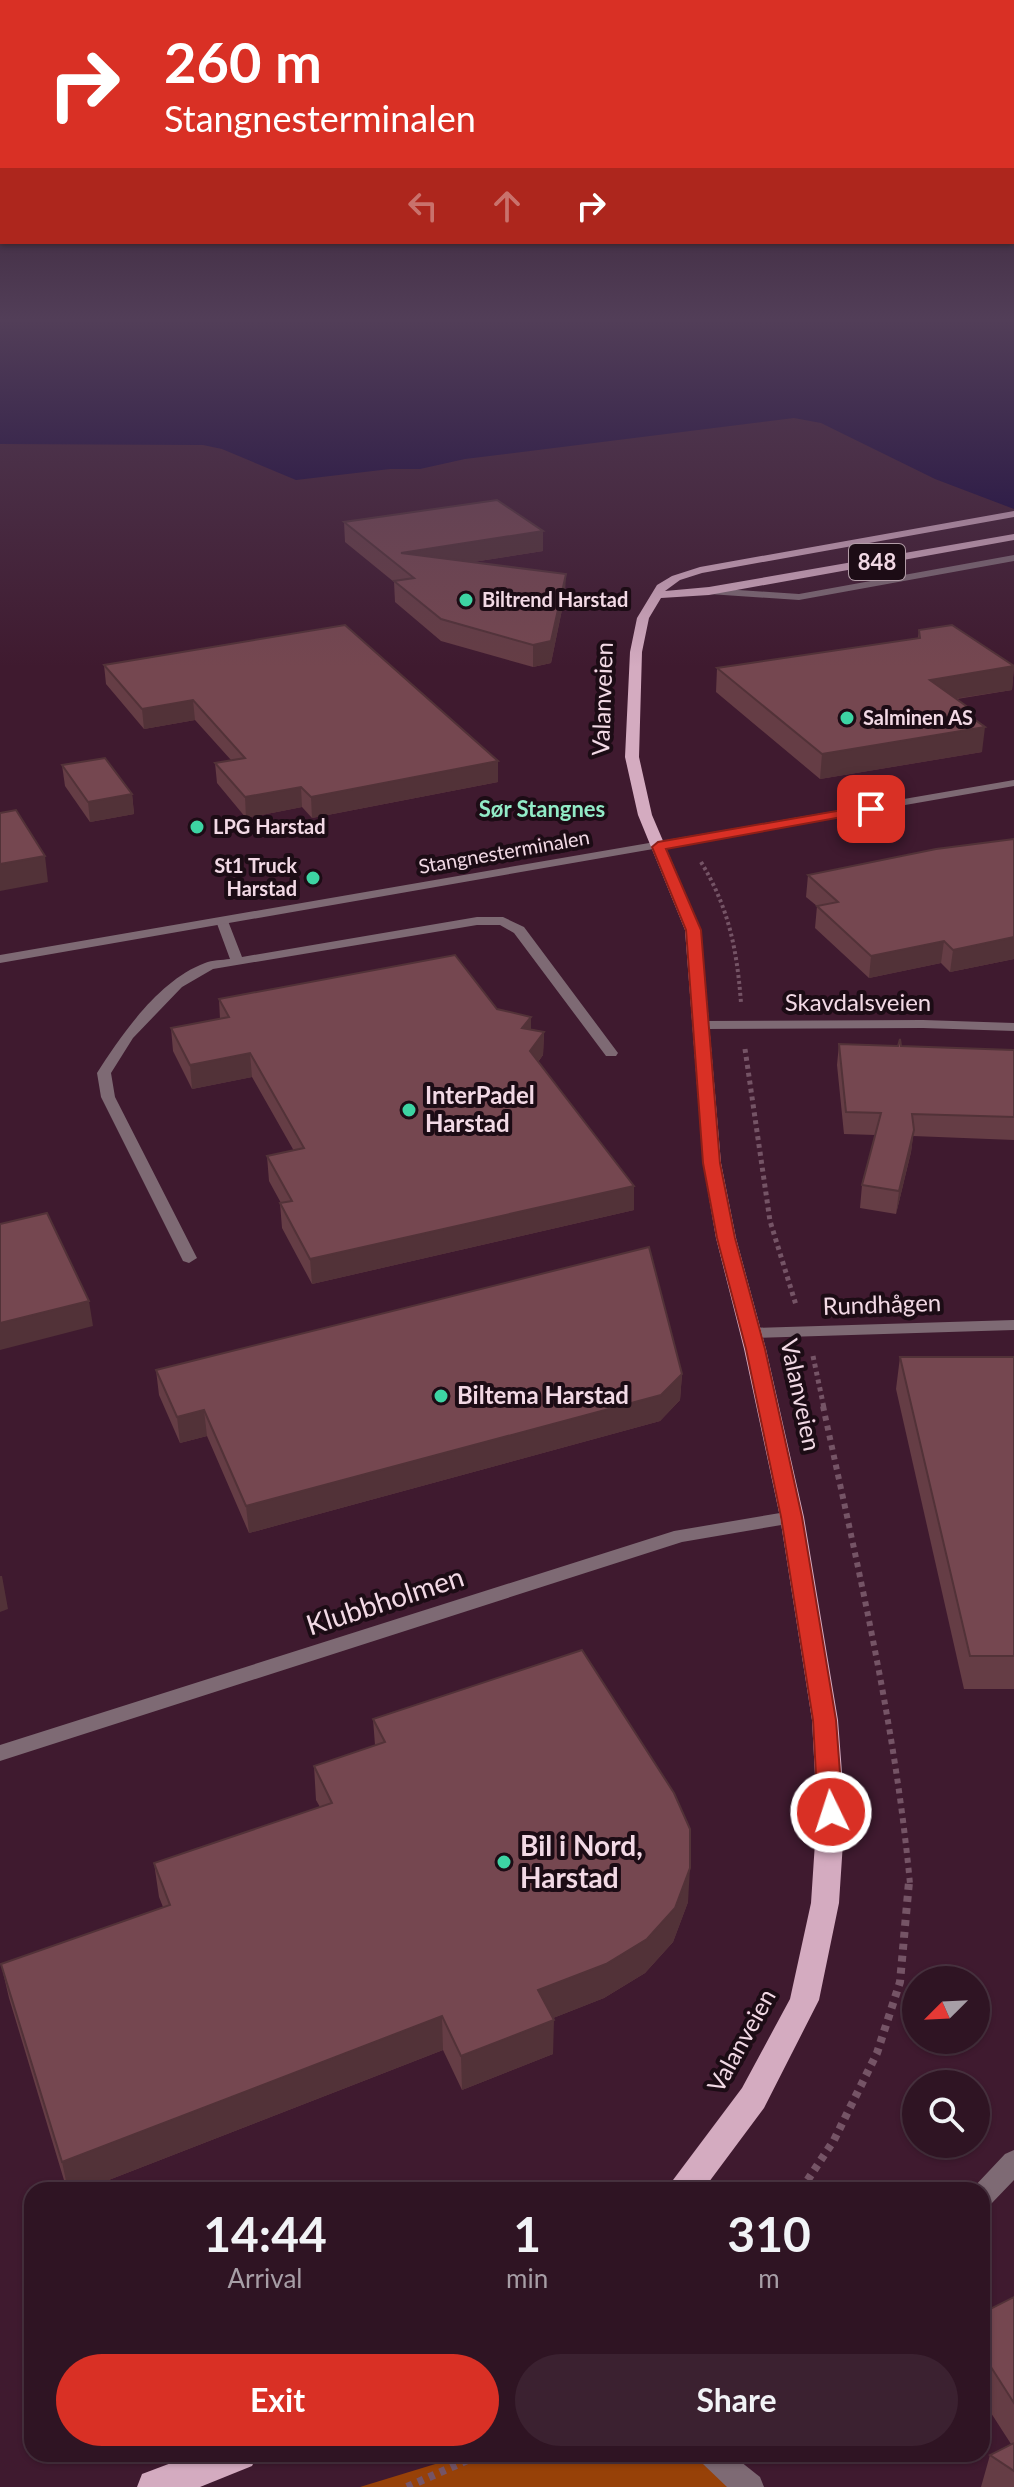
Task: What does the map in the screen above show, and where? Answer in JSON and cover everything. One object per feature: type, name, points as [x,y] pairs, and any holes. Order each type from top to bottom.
[{"type":"main road","name":"848","points":[[1012,514],[700,570],[676,578],[661,588],[659,595],[709,591],[1014,536]]},
{"type":"main road","name":"848","points":[[985,519],[1014,536]]},
{"type":"main road","name":"Valanveien","points":[[659,595],[651,601],[643,618],[636,652],[632,757],[645,815],[693,930],[712,1163],[726,1238],[751,1333],[792,1517],[825,1720],[831,1812],[825,1903],[804,2000],[753,2098],[690,2182]]},
{"type":"main road","points":[[155,2487],[219,2462]]},
{"type":"street","points":[[709,591],[799,597],[1014,558]]},
{"type":"street","name":"Stangnesterminalen","points":[[0,959],[1014,783]]},
{"type":"street","points":[[222,921],[237,961]]},
{"type":"street","points":[[189,1258],[108,1097],[104,1073],[128,1036],[177,984],[209,966],[477,921],[503,921],[519,930],[611,1053]]},
{"type":"street","name":"Skavdalsveien","points":[[703,1025],[923,1024],[1014,1027]]},
{"type":"street","name":"Rundhågen","points":[[751,1333],[1014,1325]]},
{"type":"street","name":"Klubbholmen","points":[[0,1753],[681,1536],[792,1517]]},
{"type":"street","points":[[990,2188],[1014,2162]]},
{"type":"street","points":[[729,2462],[750,2487]]},
{"type":"path","points":[[407,2487],[463,2462]]},
{"type":"shaded area","points":[[0,434],[665,434],[465,459],[420,469],[390,469],[296,480],[222,449],[203,445],[0,444]]},
{"type":"shaded area","points":[[844,434],[1014,434],[1014,509],[935,479]]},
{"type":"shaded area","points":[[442,2462],[715,2462],[730,2487],[360,2487]]},
{"type":"building","points":[[497,500],[543,531],[401,553],[566,574],[551,641],[533,645],[441,619],[394,581],[414,578],[344,522]]},
{"type":"building","points":[[345,625],[498,761],[311,797],[301,787],[245,797],[215,763],[245,758],[193,700],[142,709],[104,665]]},
{"type":"building","name":"Salminen AS","points":[[952,625],[1014,666],[930,680],[969,708],[960,709],[985,727],[822,754],[717,668],[920,638],[919,630]]},
{"type":"building","points":[[105,758],[132,794],[88,802],[62,765]]},
{"type":"building","points":[[16,810],[45,856],[0,864],[0,813]]},
{"type":"building","points":[[1014,839],[1014,937],[953,950],[944,941],[871,956],[817,906],[838,902],[808,875],[936,849]]},
{"type":"building","points":[[455,955],[497,1009],[531,1017],[522,1028],[544,1032],[530,1051],[634,1186],[310,1259],[280,1203],[292,1201],[267,1156],[304,1148],[250,1053],[190,1065],[171,1028],[229,1017],[219,999]]},
{"type":"building","points":[[900,1039],[901,1046],[1014,1050],[1014,1117],[912,1114],[914,1130],[899,1191],[862,1185],[881,1113],[846,1112],[839,1044],[898,1046]]},
{"type":"building","points":[[47,1213],[89,1301],[0,1323],[0,1224]]},
{"type":"building","points":[[649,1247],[682,1374],[661,1395],[246,1506],[204,1410],[177,1417],[156,1370]]},
{"type":"building","points":[[900,1357],[1014,1357],[1014,1656],[970,1656]]},
{"type":"building","points":[[582,1650],[674,1793],[690,1829],[690,1868],[675,1908],[647,1939],[606,1964],[538,1990],[554,2020],[461,2056],[442,2016],[62,2162],[1,1964],[170,1905],[154,1863],[332,1803],[314,1766],[385,1742],[373,1719]]},
{"type":"building","points":[[1014,2297],[1014,2403],[990,2366],[990,2309]]},
{"type":"building","points":[[1014,2443],[1014,2471],[990,2455]]},
{"type":"place","name":"Biltrend Harstad","points":[[466,600]]},
{"type":"place","name":"Salminen AS","points":[[847,718]]},
{"type":"place","name":"LPG Harstad","points":[[197,827]]},
{"type":"place","name":"St1 Truck Harstad","points":[[313,878]]},
{"type":"place","name":"InterPadel Harstad","points":[[409,1110]]},
{"type":"place","name":"Biltema Harstad","points":[[441,1396]]},
{"type":"place","name":"Bil i Nord, Harstad","points":[[504,1862]]},
{"type":"district","name":"Sør Stangnes","points":[[542,809]]},
{"type":"route","points":[[831,1812],[825,1720],[792,1517],[755,1349],[726,1238],[712,1163],[693,930],[682,897],[658,847],[871,809]]}]
